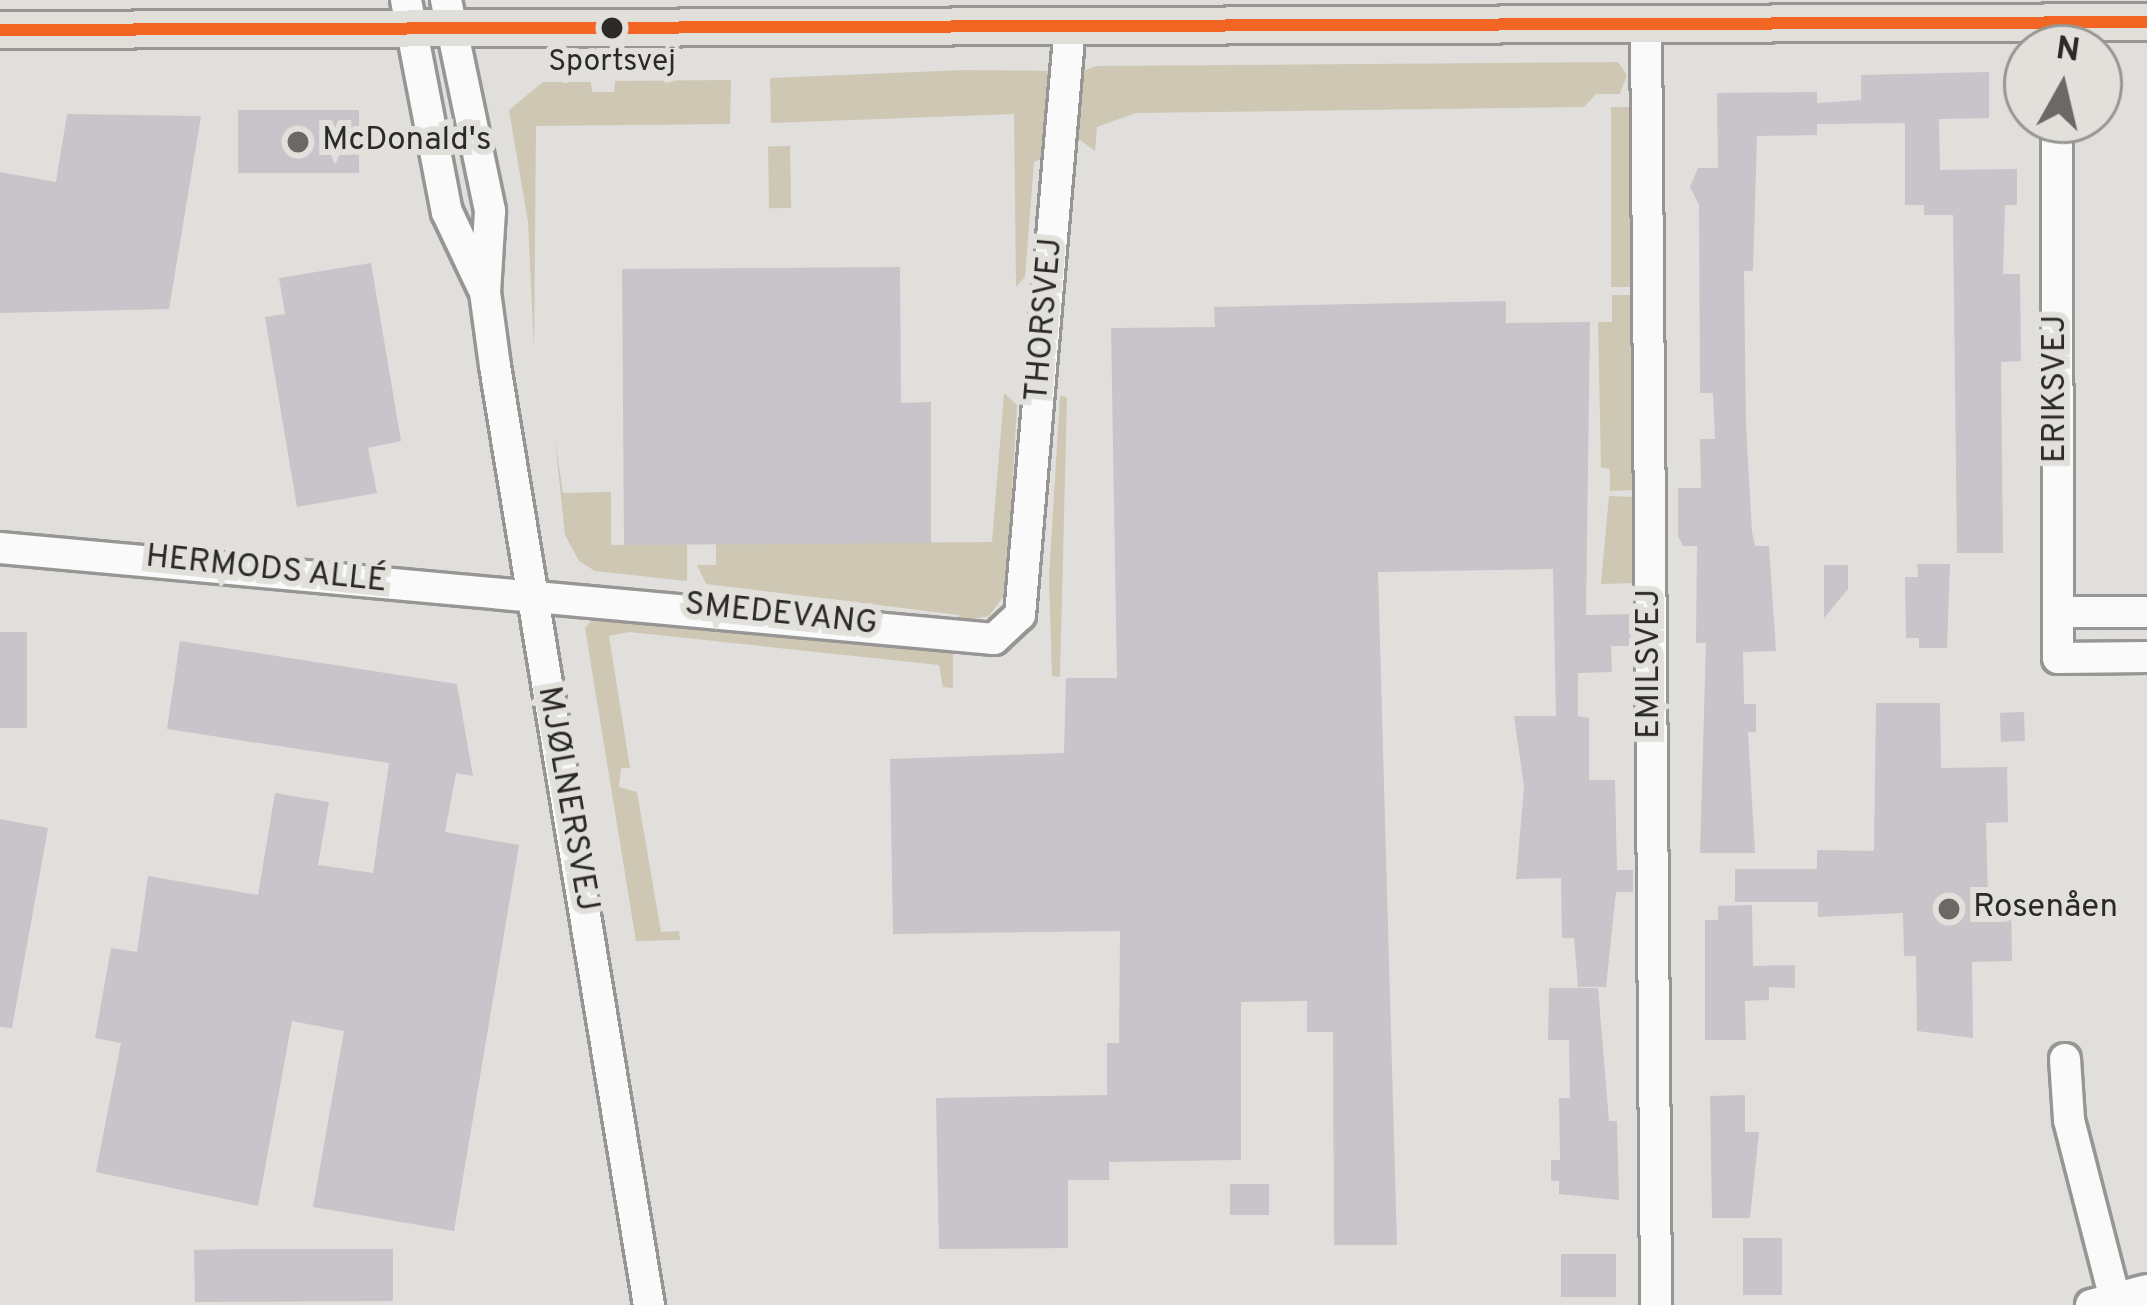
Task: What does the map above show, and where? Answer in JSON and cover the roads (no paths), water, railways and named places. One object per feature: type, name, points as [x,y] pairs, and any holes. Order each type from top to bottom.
[{"type":"main road","points":[[0,30],[449,15],[1070,26],[1646,23],[2003,33]]},
{"type":"street","name":"MJØLNERSVEJ","points":[[409,15],[447,212],[485,292]]},
{"type":"street","name":"MJØLNERSVEJ","points":[[449,15],[490,212],[485,292],[649,1305]]},
{"type":"street","name":"EMILSVEJ","points":[[1646,23],[1656,1305]]},
{"type":"street","name":"THORSVEJ","points":[[1020,615],[1070,26]]},
{"type":"street","name":"ERIKSVEJ","points":[[2057,144],[2058,658],[2147,657]]},
{"type":"street","name":"HERMODS ALLÉ","points":[[0,548],[531,596]]},
{"type":"street","name":"SMEDEVANG","points":[[531,596],[994,639],[1020,615]]},
{"type":"street","points":[[2058,612],[2147,611]]},
{"type":"street","points":[[2065,1059],[2069,1120],[2103,1302],[2147,1290]]},
{"type":"place","name":"Sportsvej","points":[[612,28]]},
{"type":"place","name":"McDonald's","points":[[298,142]]},
{"type":"place","name":"Rosenåen","points":[[1949,909]]}]
